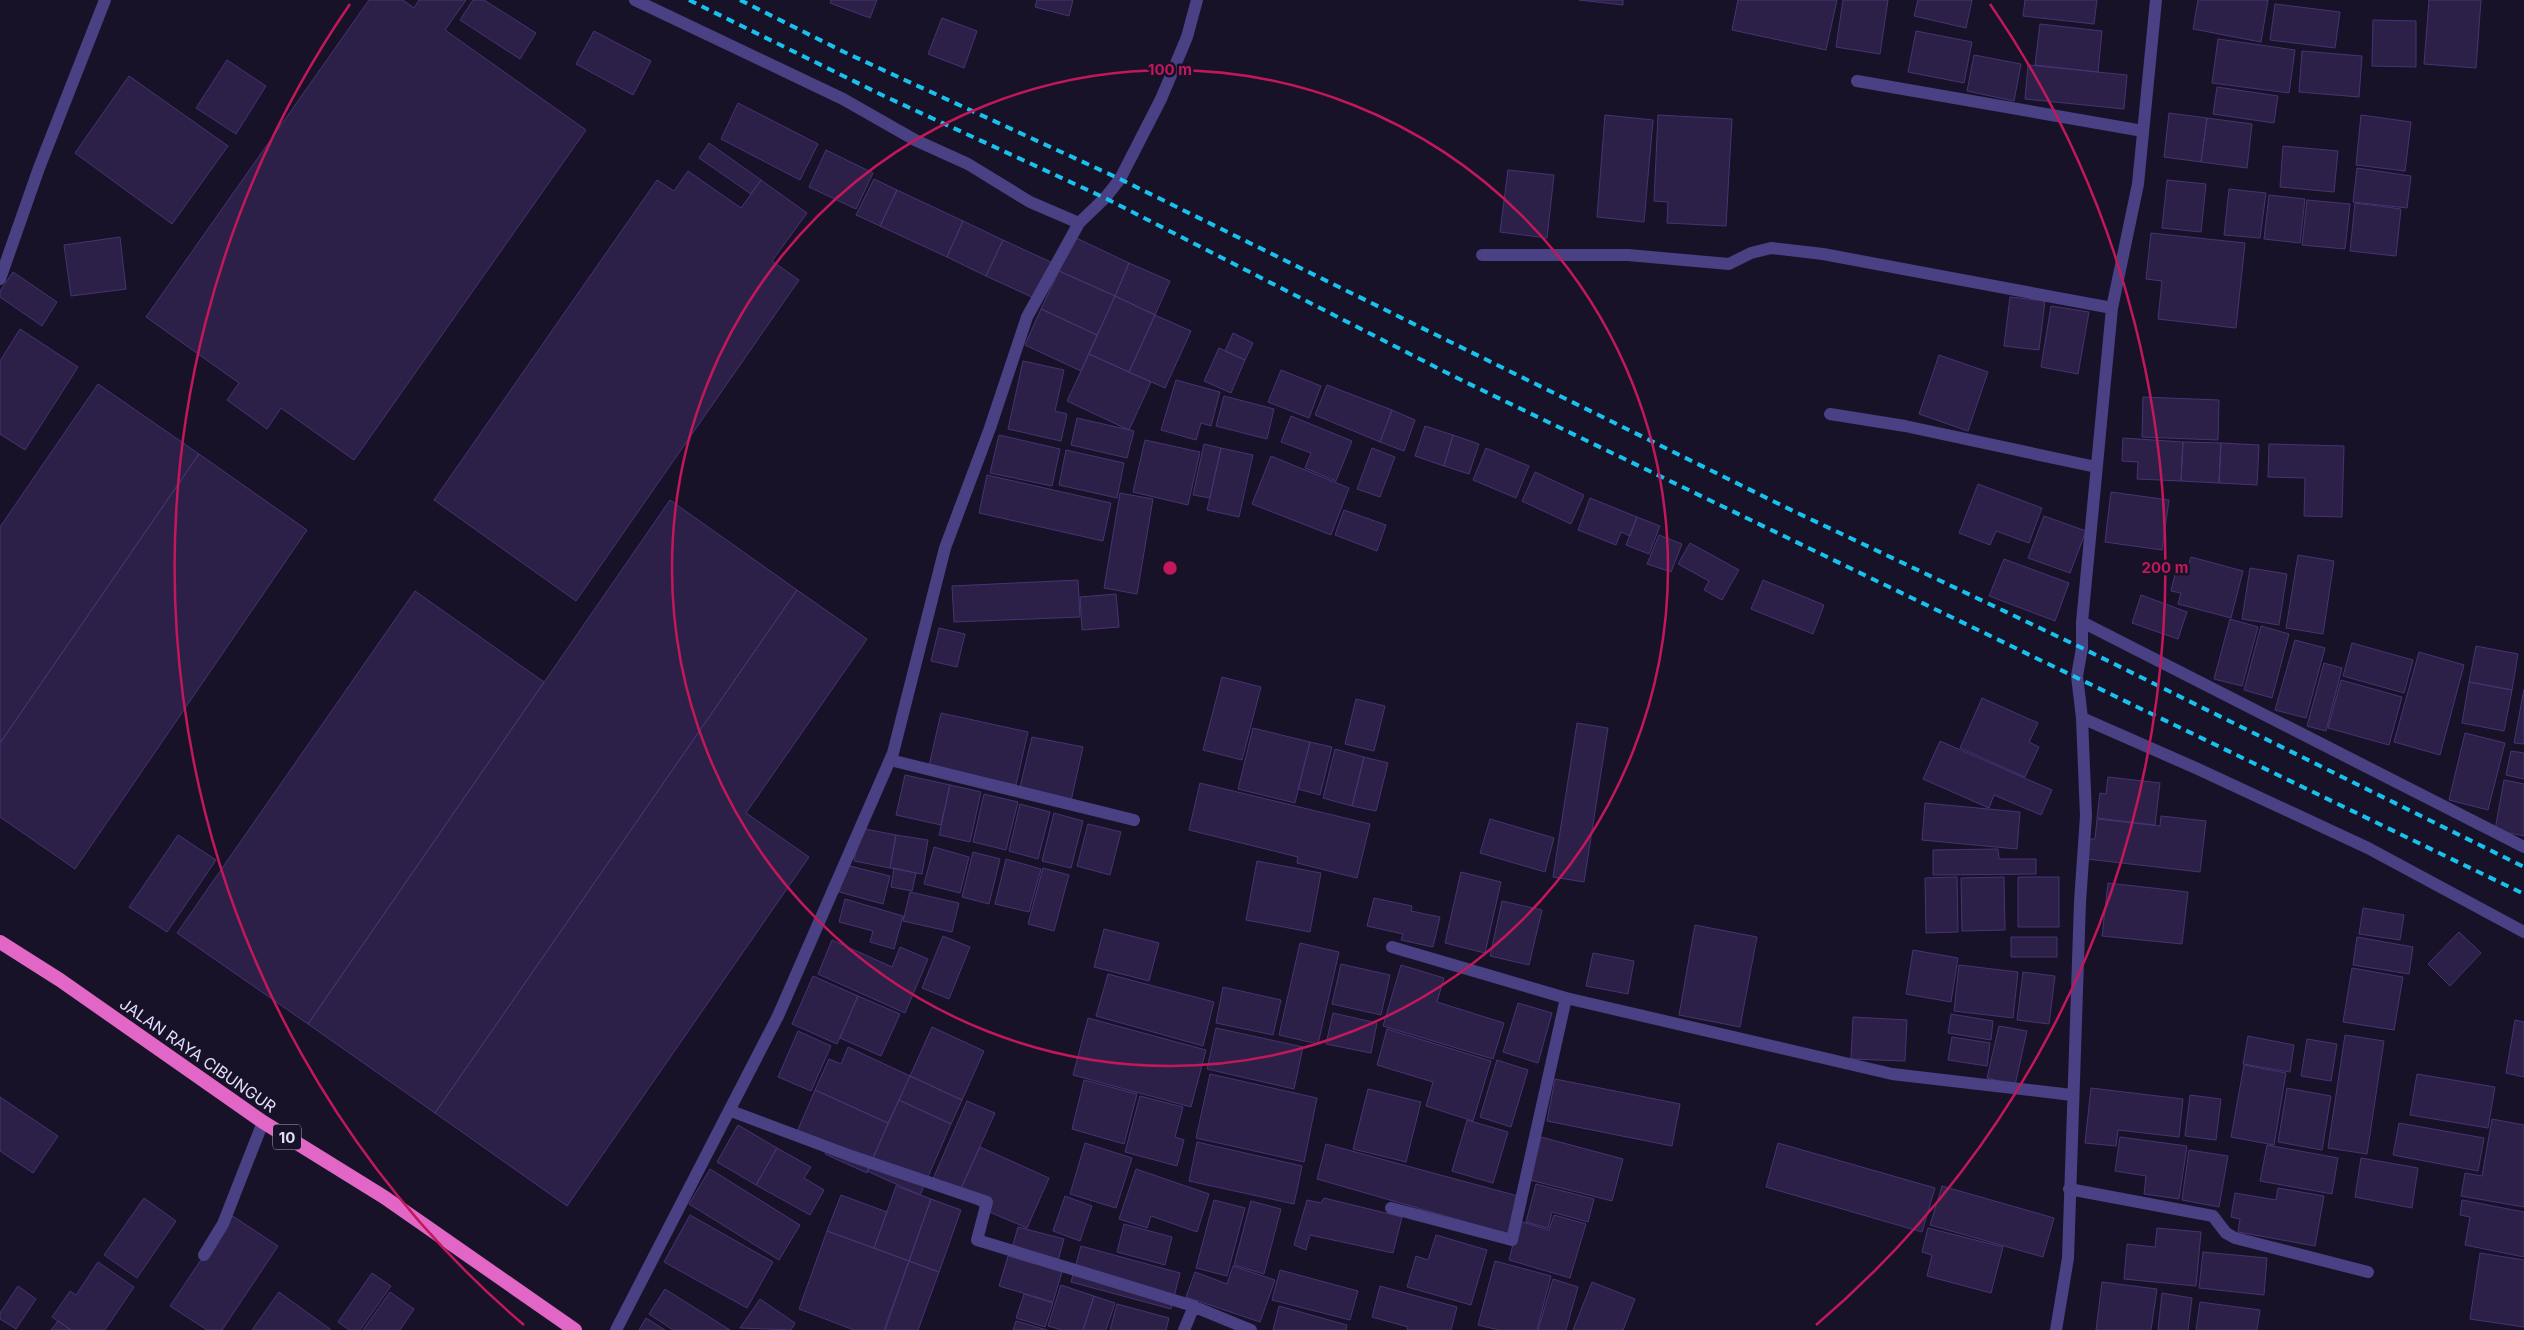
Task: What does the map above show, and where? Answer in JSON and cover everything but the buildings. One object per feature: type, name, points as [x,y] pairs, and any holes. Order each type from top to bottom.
[{"type":"highway","name":"JALAN RAYA CIBUNGUR","points":[[0,942],[60,980],[263,1122],[384,1196],[568,1328]]},
{"type":"street","points":[[0,279],[40,168],[105,0]]},
{"type":"street","points":[[635,0],[844,99],[915,140],[968,164],[1030,202],[1079,223]]},
{"type":"street","points":[[616,1330],[778,1016],[890,760],[945,548],[990,428],[1028,317],[1079,223],[1105,198],[1120,178],[1161,99],[1187,37],[1197,0]]},
{"type":"street","points":[[2056,1330],[2068,1258],[2072,1095],[2078,989],[2080,902],[2086,816],[2082,718],[2077,676],[2082,648],[2082,622],[2112,308],[2138,184],[2156,0]]},
{"type":"street","points":[[1857,81],[2143,131]]},
{"type":"street","points":[[1482,255],[1628,255],[1729,264],[1751,253],[1771,248],[1823,254],[2112,308]]},
{"type":"street","points":[[1830,414],[1905,426],[2096,467]]},
{"type":"street","points":[[2082,622],[2524,847]]},
{"type":"street","points":[[2082,718],[2198,769],[2368,848],[2524,932]]},
{"type":"street","points":[[890,760],[1134,820]]},
{"type":"street","points":[[1392,948],[1566,998],[1892,1074],[2072,1095]]},
{"type":"street","points":[[1391,1208],[1512,1240],[1566,998]]},
{"type":"street","points":[[730,1110],[860,1159],[987,1202],[977,1240],[1194,1306],[1250,1330]]},
{"type":"street","points":[[204,1255],[223,1224],[263,1122]]},
{"type":"street","points":[[2069,1189],[2213,1216],[2226,1233],[2235,1238],[2368,1272]]},
{"type":"street","points":[[1184,1330],[1194,1306]]},
{"type":"railway","points":[[689,0],[882,95],[1105,198],[1455,377],[2524,894]]},
{"type":"railway","points":[[740,0],[844,52],[1120,179],[1785,507],[2082,648],[2524,867]]}]
